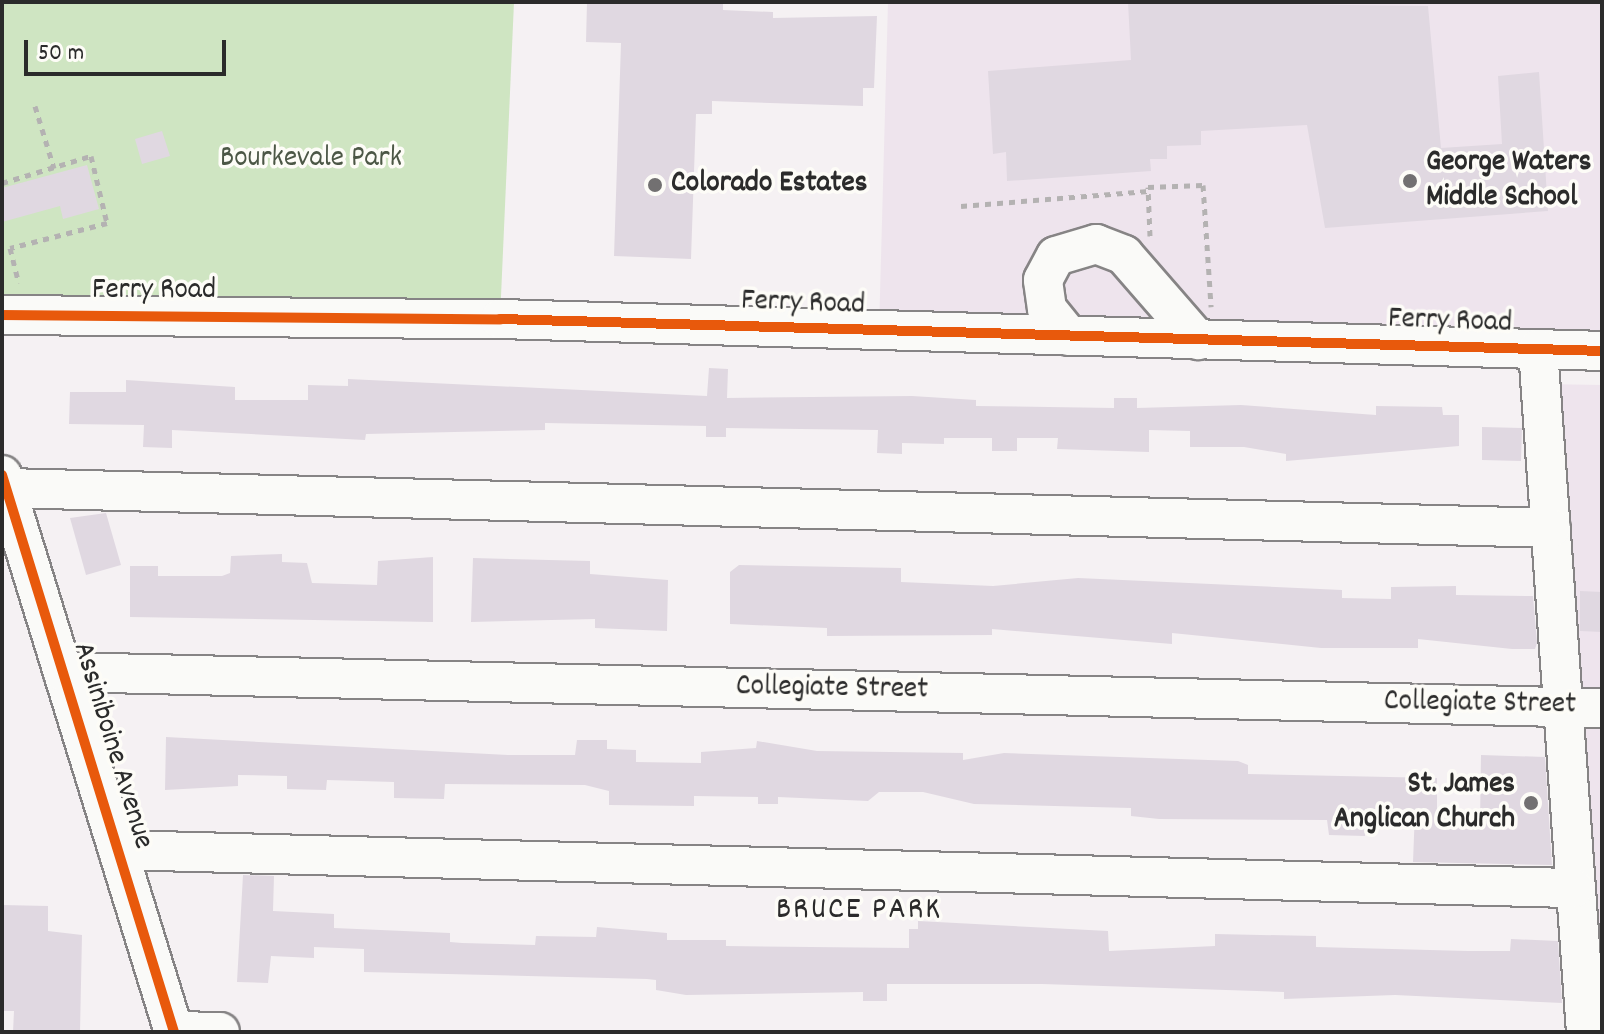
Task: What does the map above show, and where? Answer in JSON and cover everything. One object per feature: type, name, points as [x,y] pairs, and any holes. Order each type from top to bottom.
[{"type":"street","points":[[1069,336],[1044,296],[1043,280],[1056,256],[1096,244],[1136,268],[1205,324]]},
{"type":"street","name":"Ferry Road","points":[[15,315],[1069,336],[1205,324],[1602,351]]},
{"type":"street","points":[[1538,349],[1550,528],[1584,708],[1574,888],[1586,1032]]},
{"type":"street","points":[[4,482],[1550,528]]},
{"type":"street","name":"Assiniboine Avenue","points":[[4,482],[173,1031]]},
{"type":"street","name":"Collegiate Street","points":[[63,672],[1584,708]]},
{"type":"street","points":[[118,850],[1574,888]]},
{"type":"street","points":[[173,1031],[220,1032]]},
{"type":"path","points":[[35,106],[54,168]]},
{"type":"path","points":[[2,183],[91,156],[107,223],[10,248],[15,315]]},
{"type":"path","points":[[961,206],[1203,185],[1205,324]]},
{"type":"path","points":[[1136,268],[1151,253],[1148,191]]},
{"type":"shaded area","points":[[888,2],[1602,2],[1602,351],[879,331]]},
{"type":"shaded area","points":[[1542,384],[1602,385],[1602,1032]]},
{"type":"green space","name":"Bourkevale Park","points":[[2,2],[514,2],[500,319],[2,315]]},
{"type":"building","name":"Colorado Estates","points":[[587,2],[723,3],[723,10],[773,12],[773,18],[877,16],[874,88],[863,88],[863,106],[712,101],[712,114],[696,114],[691,259],[614,256],[621,43],[586,42]]},
{"type":"building","points":[[1128,2],[1428,6],[1441,148],[1502,144],[1498,76],[1539,72],[1548,211],[1325,228],[1307,125],[1201,131],[1201,145],[1167,146],[1167,159],[1150,159],[1151,171],[1007,181],[1006,152],[993,154],[988,71],[1131,60]]},
{"type":"building","points":[[162,131],[170,156],[142,164],[135,139]]},
{"type":"building","points":[[87,165],[99,209],[63,219],[60,206],[2,222],[2,188]]},
{"type":"building","points":[[709,368],[728,369],[727,398],[912,396],[976,400],[976,406],[1114,408],[1114,398],[1137,398],[1137,408],[1241,405],[1376,415],[1376,406],[1442,407],[1443,415],[1459,415],[1459,446],[1286,461],[1286,454],[1244,447],[1190,447],[1190,431],[1149,430],[1149,452],[1057,449],[1058,438],[1017,438],[1017,451],[992,451],[992,438],[944,438],[944,444],[902,443],[902,454],[877,453],[878,430],[726,428],[726,437],[706,437],[706,426],[545,423],[545,430],[366,434],[365,440],[172,430],[172,448],[143,447],[144,425],[69,424],[70,392],[126,392],[126,380],[235,387],[235,400],[308,400],[308,385],[348,386],[348,379],[707,396]]},
{"type":"building","points":[[1482,427],[1522,428],[1521,461],[1482,460]]},
{"type":"building","points":[[106,513],[121,565],[86,575],[70,518]]},
{"type":"building","points":[[282,554],[282,562],[307,563],[312,583],[377,585],[378,561],[433,557],[433,622],[130,617],[130,566],[158,566],[158,576],[222,576],[230,573],[231,556]]},
{"type":"building","points":[[473,558],[590,561],[590,574],[668,580],[667,631],[595,628],[595,619],[471,622]]},
{"type":"building","points":[[739,565],[901,568],[901,582],[993,586],[1078,578],[1342,590],[1342,598],[1391,599],[1391,587],[1456,586],[1456,595],[1533,596],[1537,643],[1535,649],[1512,649],[1418,639],[1418,648],[1321,648],[1172,633],[1172,644],[992,629],[992,635],[827,636],[827,628],[730,624],[730,572]]},
{"type":"building","points":[[1580,591],[1602,592],[1602,632],[1580,631]]},
{"type":"building","points":[[166,737],[508,755],[575,755],[577,740],[607,740],[607,749],[636,750],[636,762],[701,763],[701,752],[756,748],[757,741],[817,751],[963,753],[963,760],[1004,753],[1238,761],[1248,765],[1248,774],[1437,778],[1437,822],[1480,823],[1481,755],[1545,757],[1552,865],[1413,862],[1415,810],[1365,809],[1365,836],[1329,835],[1327,820],[1159,819],[1131,816],[1131,808],[974,804],[923,792],[879,792],[868,801],[778,797],[778,804],[758,804],[758,797],[694,796],[694,806],[609,805],[609,791],[585,785],[445,784],[444,799],[394,798],[394,782],[327,780],[326,790],[287,789],[287,776],[238,775],[238,786],[165,790]]},
{"type":"building","points":[[243,875],[274,876],[273,911],[334,914],[334,928],[450,933],[450,942],[462,943],[535,945],[536,936],[596,937],[597,927],[667,933],[667,940],[726,940],[726,946],[909,948],[909,929],[918,929],[918,921],[1108,931],[1109,951],[1215,946],[1215,934],[1316,936],[1316,947],[1468,951],[1510,951],[1511,939],[1558,941],[1562,1003],[1395,995],[1284,999],[1284,992],[1042,984],[887,984],[887,1001],[863,1001],[863,992],[686,995],[656,990],[656,980],[647,979],[364,972],[364,949],[314,947],[314,958],[271,956],[268,983],[237,982]]},
{"type":"building","points":[[2,905],[48,906],[48,931],[82,935],[80,1032],[13,1032],[14,1011],[2,1011]]},
{"type":"cycle path","points":[[2,315],[500,319],[1602,351]]},
{"type":"cycle path","points":[[2,475],[174,1032]]},
{"type":"place","name":"George Waters Middle School","points":[[1410,181]]},
{"type":"place","name":"Colorado Estates","points":[[655,185]]},
{"type":"place","name":"St. James Anglican Church","points":[[1531,803]]},
{"type":"district","name":"BRUCE PARK","points":[[859,911]]}]
